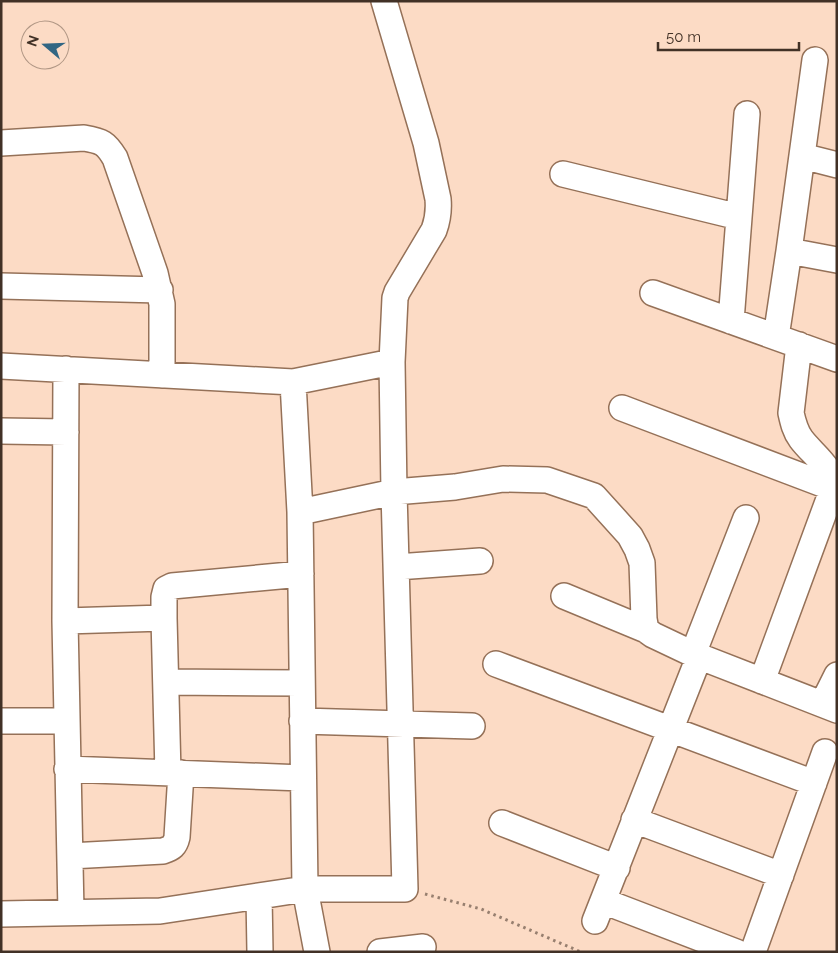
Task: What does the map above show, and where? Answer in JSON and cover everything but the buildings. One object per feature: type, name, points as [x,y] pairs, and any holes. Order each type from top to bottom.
[{"type":"street","points":[[1,914],[160,911],[305,889],[405,889],[392,362],[397,292],[434,230],[439,208],[426,144],[384,1]]},
{"type":"street","points":[[776,337],[790,251],[814,60]]},
{"type":"street","points":[[731,321],[747,114]]},
{"type":"street","points":[[1,143],[84,138],[98,140],[108,147],[118,167],[160,290],[162,304],[162,375]]},
{"type":"street","points":[[802,156],[837,165]]},
{"type":"street","points":[[563,174],[739,218]]},
{"type":"street","points":[[790,251],[837,260]]},
{"type":"street","points":[[1,286],[160,290]]},
{"type":"street","points":[[654,293],[837,359]]},
{"type":"street","points":[[762,681],[833,488],[833,481],[828,470],[800,437],[793,424],[791,413],[800,346]]},
{"type":"street","points":[[1,366],[293,382],[392,362]]},
{"type":"street","points":[[66,369],[65,621],[71,912]]},
{"type":"street","points":[[293,382],[300,512],[305,889],[317,952]]},
{"type":"street","points":[[622,408],[833,488]]},
{"type":"street","points":[[1,431],[66,432]]},
{"type":"street","points":[[300,512],[394,492],[503,479],[546,480],[594,496],[630,536],[637,549],[642,563],[646,630]]},
{"type":"street","points":[[736,952],[599,911],[670,729],[746,518]]},
{"type":"street","points":[[397,567],[480,561]]},
{"type":"street","points":[[70,856],[164,851],[175,845],[177,837],[175,773],[166,682],[164,597],[166,589],[172,586],[301,574]]},
{"type":"street","points":[[564,596],[646,630],[696,655],[830,706],[837,675]]},
{"type":"street","points":[[65,621],[164,618]]},
{"type":"street","points":[[496,664],[814,783]]},
{"type":"street","points":[[166,682],[301,683]]},
{"type":"street","points":[[1,722],[67,721]]},
{"type":"street","points":[[302,721],[472,726]]},
{"type":"street","points":[[753,952],[826,752]]},
{"type":"street","points":[[68,769],[303,778]]},
{"type":"street","points":[[634,820],[781,874]]},
{"type":"street","points":[[502,823],[617,868]]},
{"type":"street","points":[[259,896],[260,952]]},
{"type":"street","points":[[380,952],[423,947]]},
{"type":"path","points":[[405,889],[481,909],[581,952]]}]
